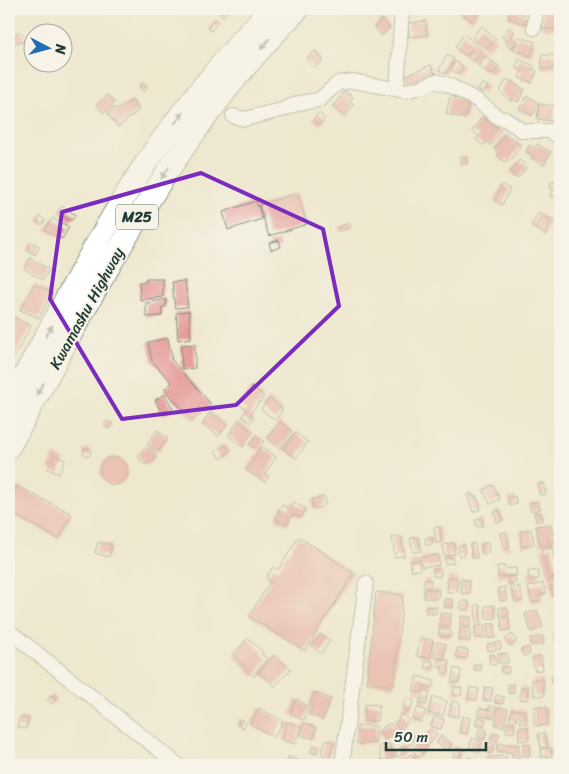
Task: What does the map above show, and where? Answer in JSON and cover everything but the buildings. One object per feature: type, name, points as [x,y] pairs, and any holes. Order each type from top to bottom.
[{"type":"main road","name":"Kwamashu Highway","points":[[9,404],[112,217],[142,170],[210,77],[270,9]]},
{"type":"main road","name":"Kwamashu Highway","points":[[9,447],[136,218],[171,163],[211,108],[298,9]]},
{"type":"street","points":[[396,88],[402,9]]},
{"type":"street","points":[[534,28],[536,9]]},
{"type":"street","points":[[233,116],[244,119],[282,110],[299,103],[319,100],[338,83],[353,81],[405,90],[422,87],[436,81],[451,86],[478,101],[499,118],[505,119],[522,131],[549,132],[560,137]]},
{"type":"street","points":[[342,765],[366,583]]},
{"type":"street","points":[[9,631],[178,765]]},
{"type":"highlighted area","points":[[201,173],[323,229],[339,306],[236,405],[122,419],[50,299],[62,212]]},
{"type":"waterway","points":[[9,13],[17,9]]}]
